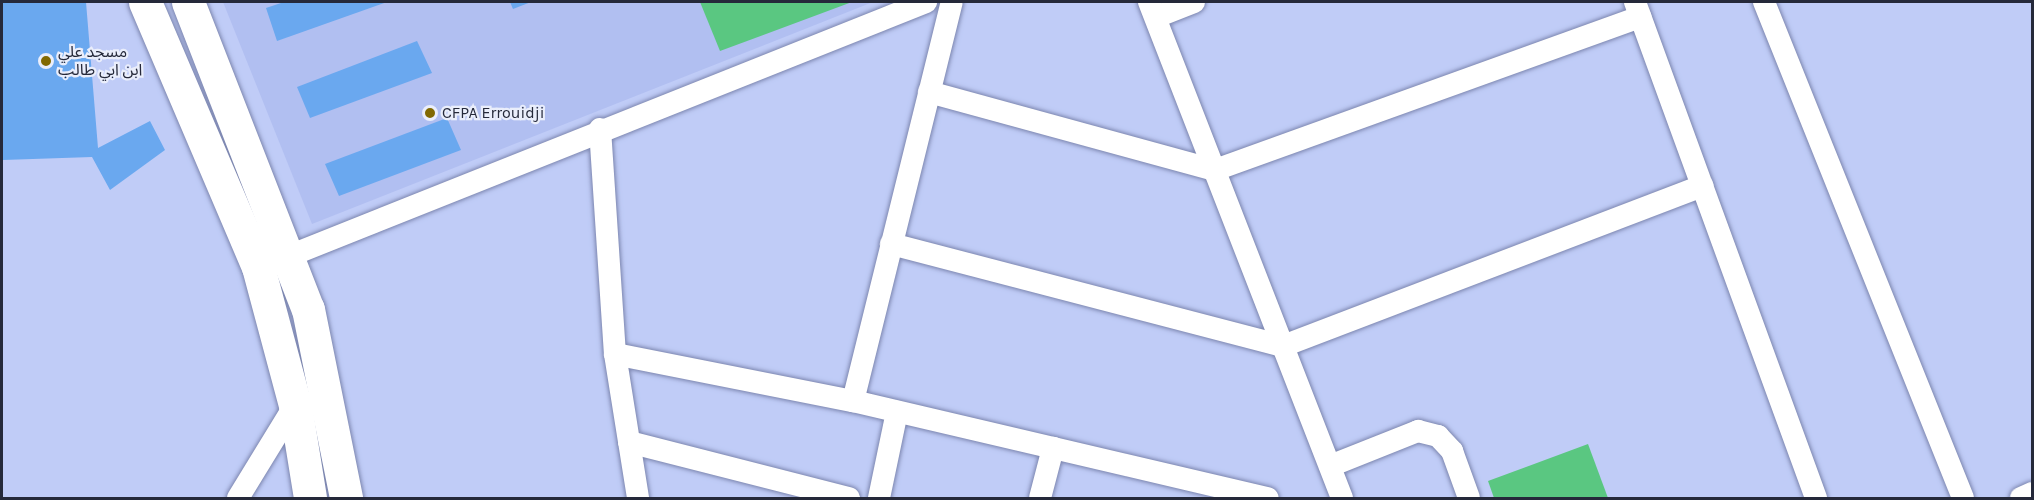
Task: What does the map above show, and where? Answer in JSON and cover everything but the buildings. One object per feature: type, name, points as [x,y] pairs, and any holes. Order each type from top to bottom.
[{"type":"main road","points":[[145,2],[258,267],[295,405],[310,498]]},
{"type":"main road","points":[[188,2],[291,255],[336,429],[346,498]]},
{"type":"street","points":[[258,267],[600,129],[926,2]]},
{"type":"street","points":[[853,401],[952,2]]},
{"type":"street","points":[[1194,2],[1152,9],[1342,498]]},
{"type":"street","points":[[1764,2],[1964,498]]},
{"type":"street","points":[[929,92],[1215,170],[1638,9],[1816,498]]},
{"type":"street","points":[[600,129],[615,354],[638,498]]},
{"type":"street","points":[[891,244],[1283,346],[1703,186]]},
{"type":"street","points":[[615,354],[853,401],[1268,498]]},
{"type":"street","points":[[238,498],[295,405]]},
{"type":"street","points":[[879,498],[897,412]]},
{"type":"street","points":[[1330,466],[1418,431],[1438,436],[1452,451],[1469,498]]},
{"type":"street","points":[[629,442],[849,498]]},
{"type":"street","points":[[1040,498],[1053,448]]},
{"type":"street","points":[[2021,498],[2032,492]]},
{"type":"shaded area","name":"CFPA Errouidji","points":[[223,2],[873,2],[312,224]]},
{"type":"green space","points":[[700,2],[852,2],[720,51]]},
{"type":"green space","points":[[1588,444],[1608,498],[1494,498],[1488,481]]},
{"type":"place","name":"مسجد علي ابن ابي طالب","points":[[46,61]]},
{"type":"place","name":"CFPA Errouidji","points":[[430,113]]}]
